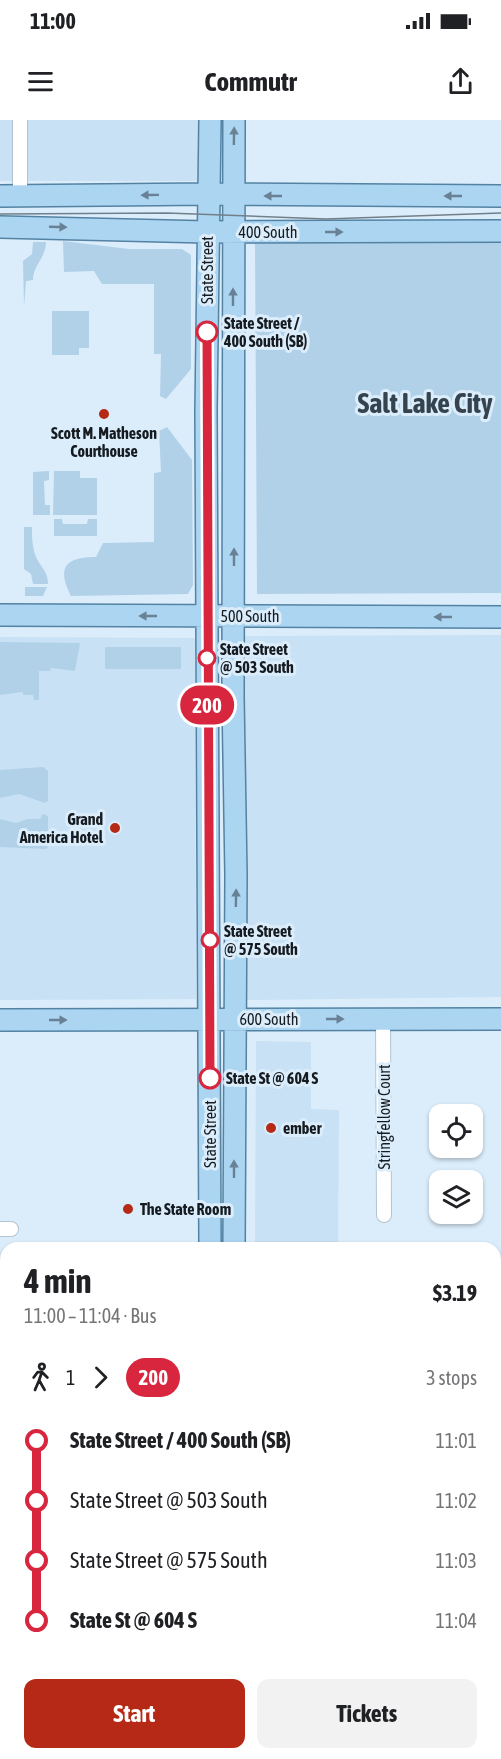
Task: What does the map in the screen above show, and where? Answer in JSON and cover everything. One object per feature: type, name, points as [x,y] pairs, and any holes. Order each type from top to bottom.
[{"type":"main road","name":"State Street","points":[[210,120],[207,232],[206,616],[210,1242]]},
{"type":"main road","name":"State Street","points":[[234,120],[234,1242]]},
{"type":"main road","points":[[10,196],[208,194],[501,196]]},
{"type":"main road","name":"400 South","points":[[0,227],[207,232],[501,231]]},
{"type":"main road","name":"500 South","points":[[0,615],[501,617]]},
{"type":"main road","name":"600 South","points":[[0,1020],[501,1019]]},
{"type":"street","points":[[10,196],[20,120]]},
{"type":"street","name":"Stringfellow Court","points":[[383,1018],[384,1215]]},
{"type":"shaded area","points":[[0,120],[198,120],[198,181],[0,181]]},
{"type":"shaded area","points":[[63,241],[129,249],[182,249],[191,255],[191,369],[166,399],[160,396],[161,354],[154,354],[154,284],[102,284],[94,271],[64,272]]},
{"type":"shaded area","points":[[255,241],[501,241],[501,593],[257,594]]},
{"type":"shaded area","points":[[33,242],[46,242],[33,280],[26,281],[24,307],[23,261],[32,254]]},
{"type":"shaded area","points":[[52,311],[89,311],[89,348],[79,348],[79,355],[52,355]]},
{"type":"shaded area","points":[[167,427],[192,460],[193,585],[188,594],[71,596],[64,578],[64,571],[71,562],[86,557],[96,557],[103,543],[154,542],[154,473],[161,472],[159,431]]},
{"type":"shaded area","points":[[49,471],[49,480],[44,481],[45,505],[50,505],[50,515],[33,515],[33,472]]},
{"type":"shaded area","points":[[54,471],[80,471],[80,478],[97,478],[97,515],[53,515]]},
{"type":"shaded area","points":[[54,519],[62,519],[63,524],[87,524],[88,519],[97,519],[97,536],[54,536]]},
{"type":"shaded area","points":[[24,527],[32,527],[35,553],[46,573],[48,584],[33,584],[31,574],[24,569]]},
{"type":"shaded area","points":[[25,587],[47,587],[43,596],[25,596]]},
{"type":"shaded area","points":[[501,635],[501,997],[245,1000],[245,636]]},
{"type":"shaded area","points":[[0,637],[195,638],[196,999],[0,1000]]},
{"type":"shaded area","points":[[0,642],[80,643],[75,671],[51,668],[50,671],[39,671],[39,700],[34,700],[33,695],[23,695],[23,692],[0,695]]},
{"type":"shaded area","points":[[105,647],[181,647],[181,669],[105,669]]},
{"type":"shaded area","points":[[43,767],[48,771],[48,801],[45,803],[19,794],[0,798],[0,770]]},
{"type":"shaded area","points":[[43,814],[48,816],[48,847],[46,849],[0,847],[0,819],[16,823],[28,819],[40,819]]},
{"type":"shaded area","points":[[256,1041],[311,1042],[311,1109],[339,1110],[338,1242],[255,1242]]},
{"type":"tram line","points":[[0,214],[167,213],[326,219],[501,213]]},
{"type":"bus line","name":"200","points":[[207,332],[206,616],[210,1078]]},
{"type":"place","name":"State Street / 400 South (SB)","points":[[207,332]]},
{"type":"place","name":"Scott M. Matheson Courthouse","points":[[104,414]]},
{"type":"place","name":"State Street @ 503 South","points":[[207,658]]},
{"type":"place","name":"Grand America Hotel","points":[[115,828]]},
{"type":"place","name":"State Street @ 575 South","points":[[210,940]]},
{"type":"place","name":"State St @ 604 S","points":[[210,1078]]},
{"type":"place","name":"ember","points":[[271,1128]]},
{"type":"place","name":"The State Room","points":[[128,1209]]},
{"type":"district","name":"Salt Lake City","points":[[425,403]]}]
